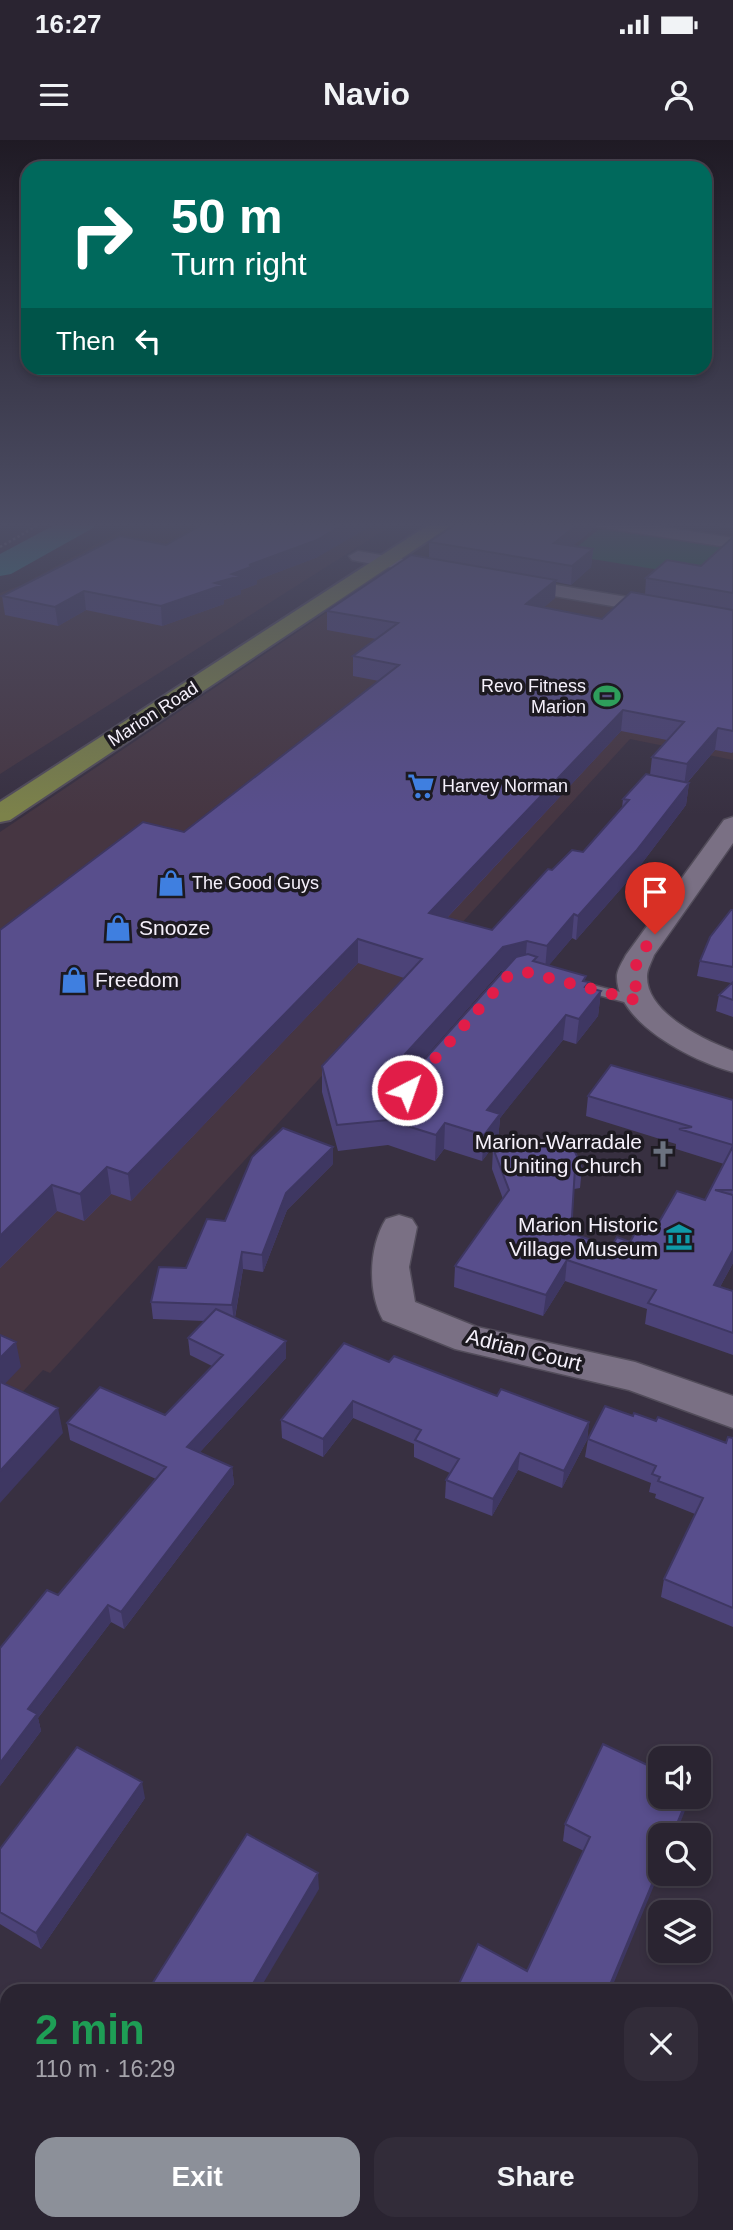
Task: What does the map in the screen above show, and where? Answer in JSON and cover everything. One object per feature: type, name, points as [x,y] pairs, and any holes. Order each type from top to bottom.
[{"type":"main road","name":"Marion Road","points":[[11,780],[260,620]]},
{"type":"main road","name":"Marion Road","points":[[0,814],[299,620]]},
{"type":"street","points":[[733,825],[640,955],[632,975],[639,1001],[669,1032],[733,1062]]},
{"type":"street","name":"Adrian Court","points":[[399,1227],[390,1267],[397,1310],[469,1339],[635,1377],[733,1412]]},
{"type":"lane","points":[[563,982],[639,1001]]},
{"type":"shaded area","points":[[0,620],[243,620],[0,774]]},
{"type":"shaded area","points":[[316,620],[685,620],[733,628],[733,760],[630,739],[50,1373],[43,1370],[0,1416],[0,832]]},
{"type":"building","points":[[377,620],[733,620],[733,731],[718,728],[687,764],[652,757],[684,722],[623,710],[429,913],[492,930],[548,869],[552,870],[572,850],[583,852],[629,800],[623,799],[646,774],[689,783],[636,851],[578,916],[574,914],[547,946],[527,941],[503,947],[397,1063],[401,1070],[416,1069],[516,957],[528,954],[537,957],[533,961],[586,976],[583,981],[589,982],[585,987],[601,991],[579,1019],[566,1015],[487,1110],[500,1114],[484,1135],[445,1123],[436,1135],[388,1120],[337,1125],[322,1066],[422,959],[358,939],[128,1174],[107,1167],[80,1194],[52,1185],[0,1236],[0,930],[143,822],[184,832],[399,665],[353,656],[398,623]]},
{"type":"building","points":[[731,910],[733,967],[700,961],[710,937]]},
{"type":"building","points":[[733,982],[733,1000],[719,995]]},
{"type":"building","points":[[611,1065],[733,1100],[733,1145],[679,1129],[692,1127],[588,1096]]},
{"type":"building","points":[[283,1128],[333,1147],[286,1193],[262,1255],[242,1252],[232,1305],[151,1302],[159,1267],[186,1268],[207,1219],[225,1221],[252,1157]]},
{"type":"building","points":[[570,1140],[582,1168],[575,1168],[571,1233],[611,1247],[617,1237],[630,1242],[640,1224],[655,1229],[677,1191],[705,1200],[733,1146],[733,1190],[715,1190],[733,1195],[733,1250],[714,1285],[733,1291],[733,1333],[648,1303],[656,1290],[567,1260],[546,1295],[455,1266],[509,1190],[493,1148]]},
{"type":"building","points":[[216,1309],[286,1341],[187,1447],[232,1467],[121,1612],[108,1605],[28,1709],[37,1714],[0,1763],[0,1648],[47,1590],[58,1595],[166,1467],[67,1423],[100,1387],[165,1415],[223,1355],[188,1338]]},
{"type":"building","points":[[0,1335],[16,1342],[0,1358]]},
{"type":"building","points":[[344,1343],[389,1362],[394,1356],[497,1396],[501,1389],[589,1422],[564,1471],[520,1453],[493,1499],[446,1480],[459,1459],[415,1440],[421,1430],[353,1401],[323,1439],[281,1420]]},
{"type":"building","points":[[0,1382],[58,1408],[0,1471]]},
{"type":"building","points":[[605,1406],[656,1421],[658,1417],[726,1443],[728,1437],[733,1438],[733,1608],[664,1579],[703,1498],[658,1481],[660,1477],[652,1474],[656,1466],[588,1439]]},
{"type":"building","points":[[603,1744],[648,1765],[648,1809],[683,1809],[677,1823],[648,1823],[648,1886],[651,1886],[610,1984],[459,1984],[478,1944],[527,1971],[590,1837],[565,1824]]},
{"type":"building","points":[[77,1747],[142,1782],[36,1933],[0,1912],[0,1849]]},
{"type":"building","points":[[247,1834],[318,1873],[253,1984],[152,1984]]},
{"type":"place","name":"Revo Fitness Marion","points":[[607,696]]},
{"type":"place","name":"Harvey Norman","points":[[421,786]]},
{"type":"place","name":"The Good Guys","points":[[171,883]]},
{"type":"place","name":"Snooze","points":[[118,928]]},
{"type":"place","name":"Freedom","points":[[74,980]]},
{"type":"place","name":"Marion-Warradale Uniting Church","points":[[663,1154]]},
{"type":"place","name":"Marion Historic Village Museum","points":[[679,1237]]},
{"type":"route","points":[[407,1090],[508,976],[526,972],[639,1001],[632,975],[640,955],[655,934]]}]
